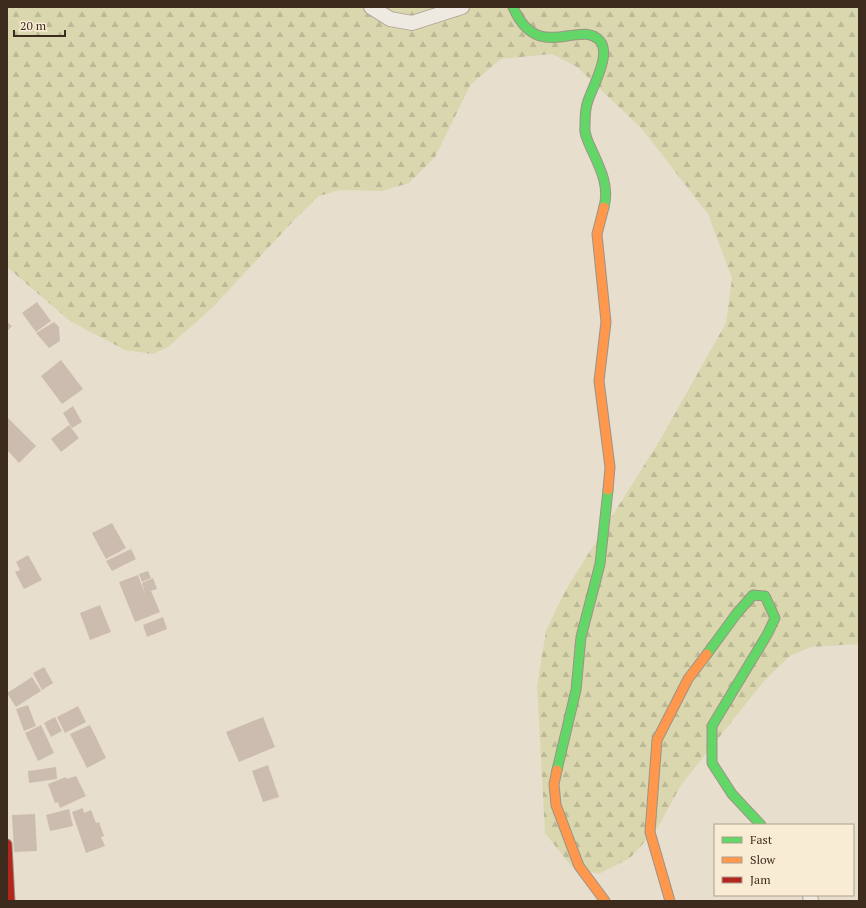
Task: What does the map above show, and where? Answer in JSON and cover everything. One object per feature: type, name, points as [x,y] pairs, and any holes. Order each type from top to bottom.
[{"type":"street","points":[[371,7],[373,10],[390,19],[412,23],[462,7]]},
{"type":"street","points":[[513,7],[519,21],[527,30],[541,38],[592,35],[600,41],[604,48],[604,58],[587,105],[584,131],[604,178],[607,196],[597,234],[606,322],[599,381],[610,467],[600,564],[581,637],[576,690],[554,784],[556,805],[579,866],[605,901]]},
{"type":"street","points":[[670,901],[650,832],[657,740],[688,679],[753,594],[765,596],[775,618],[768,633],[712,726],[712,763],[732,794],[760,824]]},
{"type":"street","points":[[7,844],[10,901]]},
{"type":"green space","points":[[7,7],[859,7],[859,644],[811,647],[790,656],[764,681],[681,785],[658,827],[630,858],[599,874],[572,867],[545,833],[537,686],[546,631],[565,591],[660,440],[726,323],[732,278],[708,214],[642,129],[577,67],[552,54],[501,59],[471,84],[435,157],[409,183],[382,191],[340,190],[319,196],[296,218],[213,307],[168,347],[153,354],[125,350],[70,321],[7,267]]},
{"type":"building","points":[[37,302],[51,321],[36,332],[22,313]]},
{"type":"building","points":[[7,322],[12,326],[7,331]]},
{"type":"building","points":[[54,322],[59,327],[60,341],[49,348],[36,333]]},
{"type":"building","points":[[61,360],[83,389],[62,404],[41,376]]},
{"type":"building","points":[[73,406],[82,422],[72,428],[63,413]]},
{"type":"building","points":[[7,417],[36,446],[19,463],[7,450]]},
{"type":"building","points":[[69,425],[79,438],[61,452],[51,439]]},
{"type":"building","points":[[112,523],[126,548],[106,559],[92,533]]},
{"type":"building","points":[[131,549],[136,559],[112,571],[106,561]]},
{"type":"building","points":[[28,555],[42,580],[24,589],[15,572],[20,570],[16,562]]},
{"type":"building","points":[[148,571],[151,578],[142,582],[139,574]]},
{"type":"building","points":[[138,575],[145,594],[142,583],[153,578],[157,589],[151,591],[160,612],[135,622],[119,582]]},
{"type":"building","points":[[100,605],[111,632],[90,640],[80,613]]},
{"type":"building","points":[[163,617],[167,629],[147,637],[143,625]]},
{"type":"building","points":[[44,667],[53,683],[42,690],[33,673]]},
{"type":"building","points":[[32,677],[41,691],[16,707],[7,693]]},
{"type":"building","points":[[28,705],[36,726],[24,731],[16,709]]},
{"type":"building","points":[[78,706],[86,722],[65,733],[57,717]]},
{"type":"building","points":[[55,717],[62,731],[51,737],[44,723]]},
{"type":"building","points":[[263,717],[275,747],[239,762],[226,732]]},
{"type":"building","points":[[41,725],[54,753],[38,761],[25,733]]},
{"type":"building","points":[[90,725],[106,758],[87,768],[70,734]]},
{"type":"building","points":[[268,765],[279,797],[263,802],[252,771]]},
{"type":"building","points":[[56,767],[57,779],[29,783],[28,771]]},
{"type":"building","points":[[76,776],[86,796],[60,808],[58,802],[55,803],[48,784],[66,777],[67,779]]},
{"type":"building","points":[[83,808],[84,813],[91,810],[96,823],[99,822],[104,836],[101,837],[105,846],[86,853],[72,812]]},
{"type":"building","points":[[69,809],[73,826],[50,831],[46,815]]},
{"type":"building","points":[[35,814],[37,851],[14,852],[12,815]]},
{"type":"traffic: fast","points":[[513,7],[523,24],[534,34],[546,37],[581,34],[592,35],[600,41],[603,47],[604,55],[600,72],[586,107],[585,134],[605,183],[606,191],[604,207]]},
{"type":"traffic: fast","points":[[557,770],[576,690],[581,637],[600,564],[608,490]]},
{"type":"traffic: fast","points":[[707,654],[737,613],[753,595],[765,596],[775,618],[768,633],[712,726],[712,763],[732,794],[760,824]]},
{"type":"traffic: slow","points":[[604,207],[597,234],[606,322],[599,381],[610,467],[608,490]]},
{"type":"traffic: slow","points":[[670,901],[650,832],[657,740],[688,679],[707,654]]},
{"type":"traffic: slow","points":[[557,770],[554,784],[556,805],[579,866],[605,901]]},
{"type":"traffic: jam","points":[[7,844],[10,901]]}]
